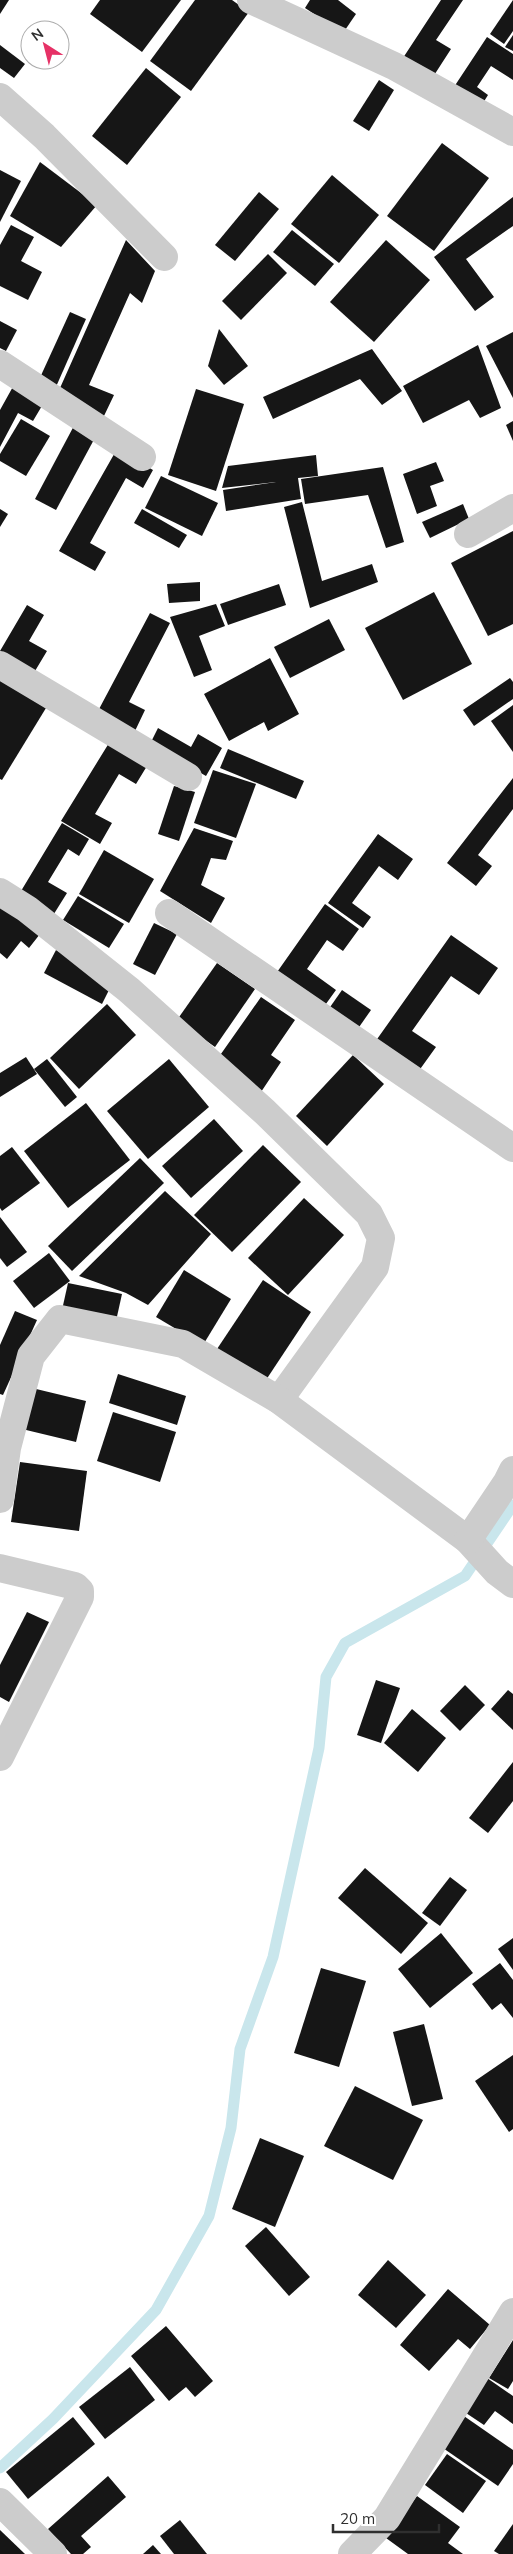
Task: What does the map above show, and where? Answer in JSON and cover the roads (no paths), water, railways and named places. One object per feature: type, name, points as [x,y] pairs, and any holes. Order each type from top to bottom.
[{"type":"street","points":[[251,0],[394,66],[513,132]]},
{"type":"street","points":[[0,96],[44,136],[164,257]]},
{"type":"street","points":[[0,364],[142,458]]},
{"type":"street","points":[[468,534],[513,508]]},
{"type":"street","points":[[0,665],[188,777]]},
{"type":"street","points":[[0,892],[27,909],[129,990],[265,1112],[368,1214],[381,1238],[374,1267],[279,1400]]},
{"type":"street","points":[[169,913],[513,1148]]},
{"type":"street","points":[[0,1499],[7,1448],[31,1356],[60,1319],[183,1344],[279,1400],[468,1540],[505,1578]]},
{"type":"street","points":[[468,1540],[513,1470]]},
{"type":"street","points":[[0,1568],[75,1586],[80,1591],[80,1598],[0,1757]]},
{"type":"street","points":[[352,2554],[387,2518],[513,2312]]},
{"type":"street","points":[[0,2502],[52,2554]]},
{"type":"waterway","points":[[0,2468],[53,2419],[156,2310],[209,2216],[231,2128],[240,2049],[273,1957],[319,1748],[326,1677],[345,1643],[465,1576],[513,1505]]}]
